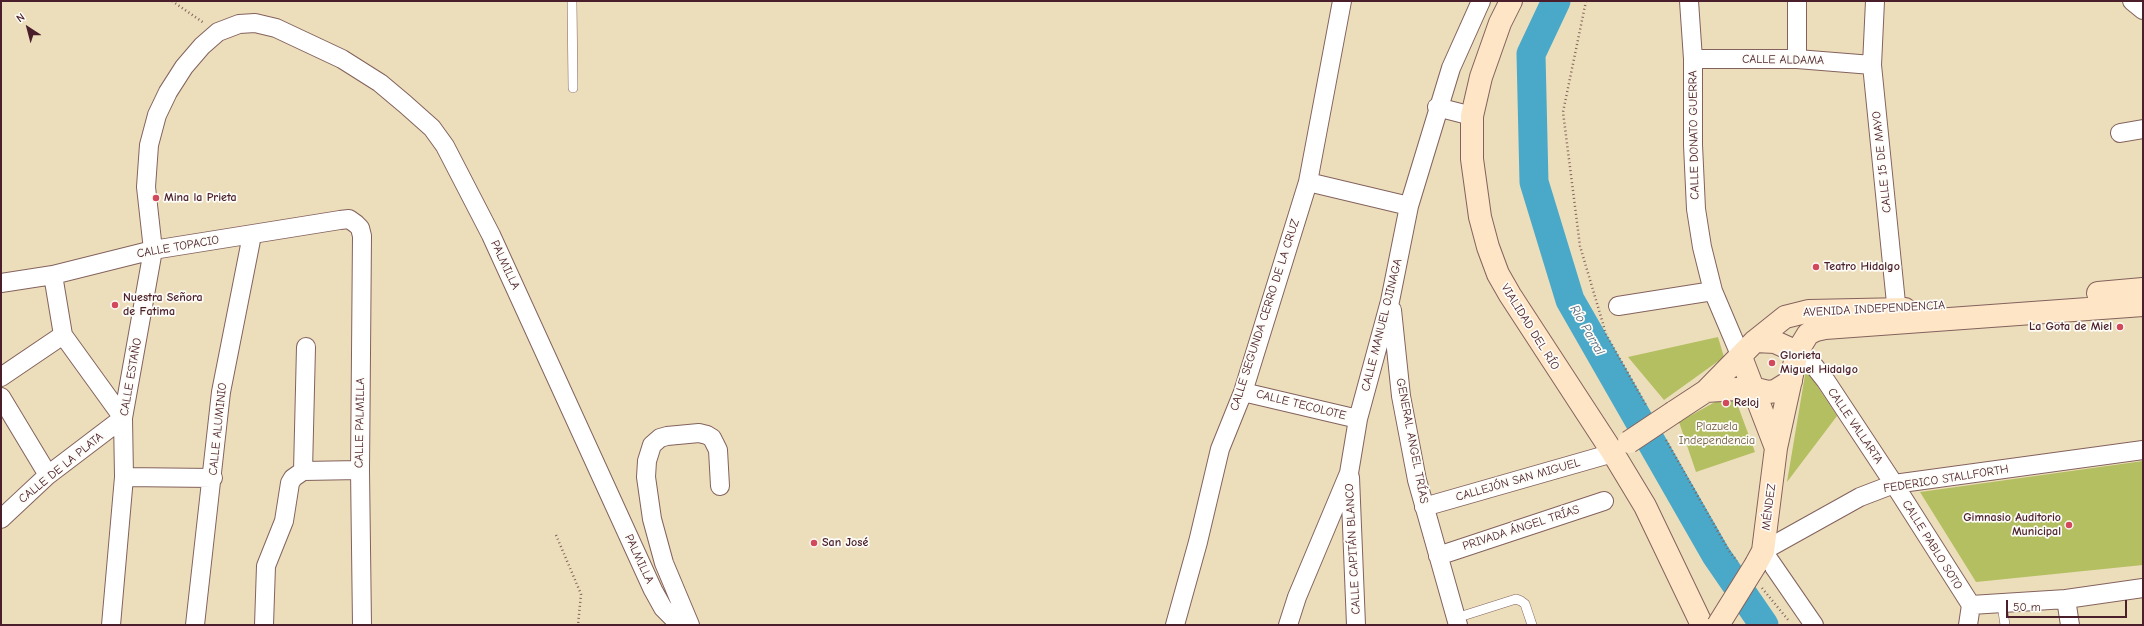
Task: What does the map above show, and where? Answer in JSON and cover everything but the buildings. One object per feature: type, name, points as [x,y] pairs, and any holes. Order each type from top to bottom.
[{"type":"main road","name":"VIALIDAD DEL RÍO","points":[[1511,1],[1500,23],[1481,77],[1472,116],[1472,159],[1480,217],[1488,247],[1498,274],[1530,330],[1621,447],[1691,605],[1702,625]]},
{"type":"main road","name":"AVENIDA INDEPENDENCIA","points":[[1776,448],[1797,352],[1804,339],[1816,330],[1898,317],[2143,289]]},
{"type":"main road","name":"AVENIDA INDEPENDENCIA","points":[[1621,447],[1706,390],[1756,341],[1779,321],[1797,313],[1898,317],[2143,305]]},
{"type":"main road","points":[[1756,341],[1775,342],[1797,352]]},
{"type":"main road","points":[[1741,357],[1776,448]]},
{"type":"main road","points":[[1706,390],[1752,388],[1768,392],[1776,391],[1791,381]]},
{"type":"main road","name":"MÉNDEZ","points":[[1754,566],[1776,448]]},
{"type":"main road","points":[[1718,625],[1754,566]]},
{"type":"street","name":"CALLE SEGUNDA CERRO DE LA CRUZ","points":[[1175,625],[1198,542],[1220,449],[1243,392],[1308,182],[1342,1]]},
{"type":"street","name":"CALLE MANUEL OJINAGA","points":[[1288,625],[1297,597],[1349,473],[1358,419],[1390,301],[1409,206],[1437,108],[1451,68],[1481,1]]},
{"type":"street","name":"CALLE DONATO GUERRA","points":[[1689,1],[1693,59],[1693,180],[1702,247],[1714,290],[1741,357]]},
{"type":"street","points":[[1797,1],[1798,59]]},
{"type":"street","name":"CALLE 15 DE MAYO","points":[[1875,1],[1872,65],[1898,317]]},
{"type":"street","points":[[2132,1],[2143,10]]},
{"type":"street","name":"PALMILLA","points":[[218,32],[239,24],[255,23],[276,28],[342,59],[380,84],[432,128],[457,165],[491,235],[650,583],[663,608],[680,625]]},
{"type":"street","name":"CALLE ESTAÑO","points":[[110,625],[124,477],[123,418],[153,250],[146,187],[149,145],[157,115],[168,92],[184,67],[202,46],[218,32]]},
{"type":"street","name":"CALLE ALDAMA","points":[[1693,59],[1798,59],[1872,65]]},
{"type":"street","points":[[1437,108],[1472,116]]},
{"type":"street","points":[[2120,133],[2143,129]]},
{"type":"street","points":[[1308,182],[1409,206]]},
{"type":"street","name":"CALLE TOPACIO","points":[[1,283],[53,275],[153,250],[340,220],[349,219],[356,224]]},
{"type":"street","name":"CALLE PALMILLA","points":[[356,224],[360,228],[362,236],[360,470],[362,625]]},
{"type":"street","name":"CALLE ALUMINIO","points":[[195,625],[212,478],[220,392],[252,234]]},
{"type":"street","points":[[53,275],[63,335],[123,418]]},
{"type":"street","points":[[1618,306],[1714,290]]},
{"type":"street","name":"GENERAL ANGEL TRÍAS","points":[[1390,301],[1401,396],[1417,480],[1457,622]]},
{"type":"street","points":[[1,377],[63,335]]},
{"type":"street","points":[[303,471],[306,347]]},
{"type":"street","name":"CALLE VALLARTA","points":[[1797,352],[1811,362],[1826,381],[1894,484]]},
{"type":"street","name":"CALLE TECOLOTE","points":[[1243,392],[1358,419]]},
{"type":"street","points":[[1,397],[48,475]]},
{"type":"street","name":"CALLE DE LA PLATA","points":[[1,519],[48,475],[123,418]]},
{"type":"street","points":[[690,625],[664,563],[652,519],[646,478],[646,461],[652,445],[660,438],[667,436],[699,433],[707,434],[712,438],[718,450],[720,486]]},
{"type":"street","name":"CALLEJÓN SAN MIGUEL","points":[[1424,507],[1621,447]]},
{"type":"street","name":"FEDERICO STALLFORTH","points":[[1754,566],[1860,497],[1894,484],[2143,450]]},
{"type":"street","points":[[264,625],[266,566],[284,521],[290,483],[293,478],[303,471],[360,470]]},
{"type":"street","name":"CALLE CAPITÁN BLANCO","points":[[1349,473],[1356,625]]},
{"type":"street","points":[[124,477],[212,478]]},
{"type":"street","name":"CALLE PABLO SOTO","points":[[1894,484],[1970,605]]},
{"type":"street","name":"PRIVADA ÁNGEL TRÍAS","points":[[1438,556],[1604,501]]},
{"type":"street","points":[[1754,566],[1814,625]]},
{"type":"street","points":[[1968,625],[1970,605],[2066,599],[2143,588]]},
{"type":"street","points":[[2066,599],[2070,625]]},
{"type":"lane","points":[[572,1],[573,88]]},
{"type":"lane","points":[[1457,622],[1516,599],[1525,604],[1532,625]]},
{"type":"lane","points":[[2002,604],[2005,625]]},
{"type":"path","points":[[172,1],[218,32]]},
{"type":"path","points":[[1586,1],[1563,112],[1580,246],[1606,334],[1648,408]]},
{"type":"path","points":[[1663,436],[1729,551],[1754,566],[1792,625]]},
{"type":"path","points":[[556,535],[581,594],[578,625]]},
{"type":"green space","points":[[1718,337],[1724,357],[1664,400],[1628,357]]},
{"type":"green space","points":[[1806,369],[1837,416],[1787,482]]},
{"type":"green space","name":"Plazuela Independencia","points":[[1724,397],[1735,398],[1755,452],[1696,472],[1679,422]]},
{"type":"green space","points":[[2143,461],[2143,565],[1976,582],[1920,492]]},
{"type":"waterway","name":"Río Parral","points":[[1556,1],[1531,54],[1534,182],[1570,300],[1716,555],[1764,625]]},
{"type":"place","name":"Mina la Prieta","points":[[156,198]]},
{"type":"place","name":"Teatro Hidalgo","points":[[1816,267]]},
{"type":"place","name":"Nuestra Señora de Fatima","points":[[115,305]]},
{"type":"place","name":"La Gota de Miel","points":[[2120,327]]},
{"type":"place","name":"Glorieta Miguel Hidalgo","points":[[1772,363]]},
{"type":"place","name":"Reloj","points":[[1726,403]]},
{"type":"place","name":"Gimnasio Auditorio Municipal","points":[[2069,525]]},
{"type":"place","name":"San José","points":[[814,543]]}]
